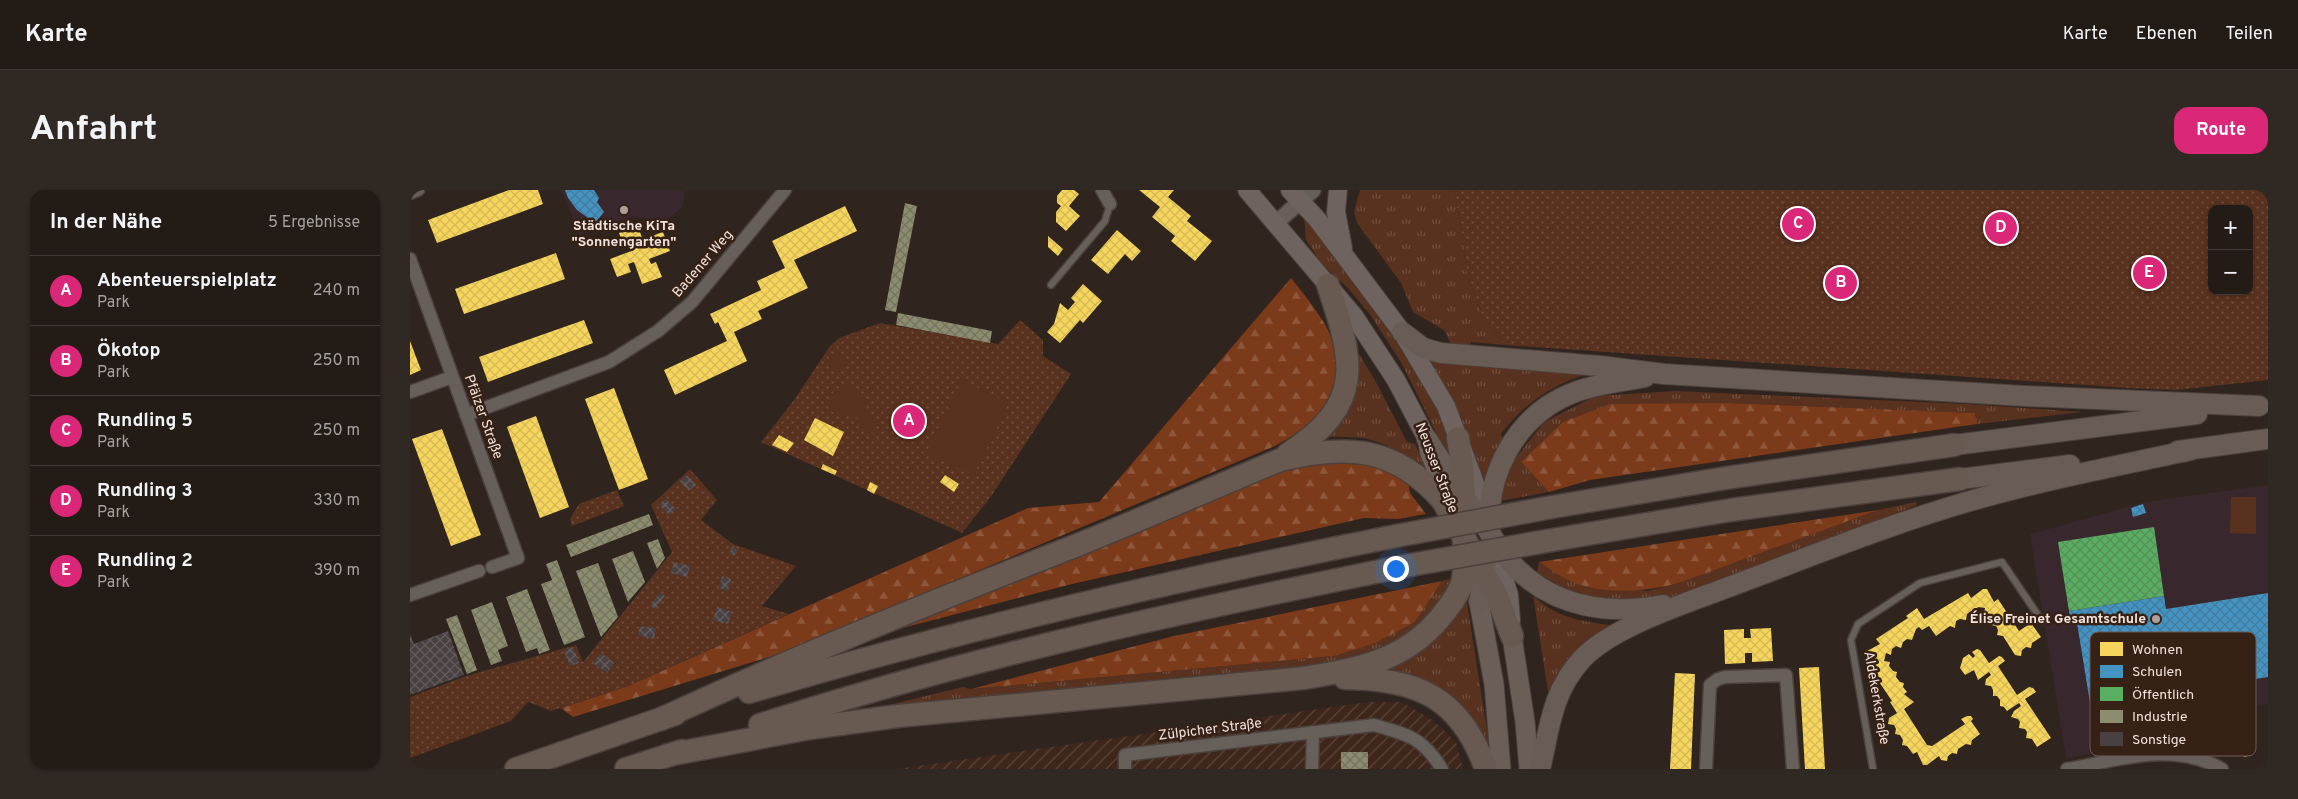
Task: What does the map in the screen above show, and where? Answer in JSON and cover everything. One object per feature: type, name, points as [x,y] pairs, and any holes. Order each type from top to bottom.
[{"type":"highway","points":[[1280,460],[1304,444],[1322,428],[1336,410],[1345,392],[1349,371],[1348,353],[1328,284]]},
{"type":"highway","points":[[1402,332],[1423,348],[1441,353],[1600,366],[1664,374],[2024,396],[2264,406]]},
{"type":"highway","points":[[1480,602],[1490,534],[1489,506],[1495,476],[1515,438],[1532,420],[1552,404],[1584,389],[1664,374]]},
{"type":"highway","points":[[516,769],[661,719],[791,680],[952,635],[1234,568],[1552,507],[1726,478],[2264,406]]},
{"type":"highway","points":[[1427,438],[1465,499],[1506,557],[1530,580],[1552,593],[1579,605],[1603,610],[1634,609],[1698,599]]},
{"type":"highway","points":[[668,755],[810,728],[898,716],[1304,678],[1346,671],[1379,661],[1404,650],[1428,632],[1446,610],[1462,583],[1465,499],[1458,438]]},
{"type":"highway","points":[[626,769],[881,688],[1232,601],[1405,566],[1731,510],[2268,439]]},
{"type":"highway","points":[[661,719],[741,682],[881,625],[977,583],[1070,548],[1280,460],[1312,452],[1338,450],[1364,452],[1392,461],[1412,472],[1435,492],[1443,501],[1496,594],[1512,636]]},
{"type":"highway","points":[[1540,769],[1553,709],[1570,674],[1583,658],[1617,634],[1698,599],[1852,540],[1969,501],[2027,486],[2191,450]]},
{"type":"highway","points":[[1304,678],[1381,679],[1414,687],[1438,699],[1457,715],[1478,748],[1486,769]]},
{"type":"main road","name":"Neusser Straße","points":[[1247,190],[1328,284],[1375,345],[1427,438],[1429,452],[1464,538],[1480,602],[1494,684],[1501,769]]},
{"type":"main road","points":[[1338,190],[1336,212],[1344,254]]},
{"type":"main road","points":[[1301,194],[1402,332],[1446,406],[1509,595],[1512,636],[1525,722],[1529,769]]},
{"type":"street","name":"Badener Weg","points":[[466,415],[609,362],[658,331],[692,302],[785,190]]},
{"type":"street","points":[[1102,190],[1110,204]]},
{"type":"street","points":[[1276,224],[1301,194]]},
{"type":"street","name":"Pfälzer Straße","points":[[410,259],[518,558],[492,567]]},
{"type":"street","points":[[410,392],[452,377]]},
{"type":"street","points":[[410,595],[479,571]]},
{"type":"street","points":[[1706,769],[1710,685],[1718,679],[1725,677],[1786,675],[1793,769]]},
{"type":"street","points":[[1312,769],[1313,732],[1374,726],[1410,735],[1431,751],[1442,769]]},
{"type":"street","name":"Zülpicher Straße","points":[[1125,769],[1125,755],[1313,732]]},
{"type":"street","points":[[2067,769],[2148,756]]},
{"type":"street","points":[[2184,756],[2201,759],[2222,769]]},
{"type":"lane","points":[[1051,285],[1104,221],[1110,204]]},
{"type":"lane","name":"Aldekerkstraße","points":[[1873,769],[1851,640],[1858,624],[1920,583],[2002,562],[2042,621]]},
{"type":"shaded area","name":"Städtische KiTa \"Sonnengarten\"","points":[[561,190],[684,190],[684,200],[682,207],[668,219],[655,221],[634,216],[580,235]]},
{"type":"shaded area","name":"Élise Freinet Gesamtschule","points":[[2268,485],[2268,704],[2256,705],[2256,632],[2090,632],[2090,754],[2066,758],[2030,534],[2145,502]]},
{"type":"shaded area","points":[[1369,702],[1402,702],[1434,721],[1456,742],[1463,769],[897,769]]},
{"type":"green space","points":[[1360,190],[1454,190],[1467,274],[1482,314],[1505,345],[1471,342],[1469,348],[1452,346],[1444,330],[1413,312],[1401,283],[1357,223],[1354,211]]},
{"type":"green space","points":[[1454,190],[2268,190],[2268,380],[2176,390],[2129,388],[1505,345],[1482,314],[1467,274]]},
{"type":"green space","points":[[1304,217],[1335,251],[1383,315],[1443,417],[1453,453],[1451,456],[1445,450],[1401,362],[1369,313],[1346,286],[1322,264],[1306,240]]},
{"type":"green space","points":[[1291,278],[1328,329],[1339,354],[1334,383],[1322,410],[1309,425],[1275,446],[782,653],[573,717],[561,708],[628,686],[1028,508],[1099,502]]},
{"type":"green space","points":[[1020,320],[1043,340],[1043,356],[1071,374],[990,498],[962,533],[761,442],[794,400],[830,346],[839,338],[880,323],[998,344]]},
{"type":"green space","points":[[1354,346],[1375,380],[1407,442],[1415,444],[1425,466],[1422,469],[1393,453],[1387,445],[1364,438],[1322,436]]},
{"type":"green space","points":[[838,351],[847,358],[836,372],[828,365]]},
{"type":"green space","points":[[1429,360],[1505,368],[1599,370],[1570,380],[1544,393],[1511,422],[1501,434],[1504,440],[1483,486],[1458,414]]},
{"type":"green space","points":[[962,380],[1009,403],[973,476],[926,453]]},
{"type":"green space","points":[[841,387],[853,389],[858,394],[871,415],[875,432],[864,430],[859,420],[851,413],[839,414],[829,409],[831,396]]},
{"type":"green space","points":[[1676,391],[1966,404],[2083,412],[1977,424],[1975,413],[1729,403],[1521,462],[1549,492],[1499,501],[1511,464],[1544,422],[1596,396]]},
{"type":"green space","points":[[1729,403],[1975,413],[1977,424],[1590,480],[1549,492],[1521,462],[1563,422],[1611,404]]},
{"type":"green space","points":[[1348,460],[1382,468],[1408,481],[1410,493],[1426,514],[1398,519],[1364,518],[1072,584],[864,638],[967,596],[1024,579],[1280,470],[1313,462]]},
{"type":"green space","points":[[690,469],[717,500],[701,520],[733,544],[796,566],[762,606],[789,614],[628,686],[551,711],[528,702],[511,721],[410,758],[410,697],[466,676],[576,645],[583,662],[672,552],[651,505]]},
{"type":"green space","points":[[617,490],[624,506],[572,526],[570,519],[579,504]]},
{"type":"green space","points":[[2231,497],[2256,497],[2256,534],[2230,533]]},
{"type":"green space","points":[[1916,502],[1917,505],[1685,595],[1632,603],[1582,598],[1537,573],[1539,562],[1572,582],[1648,591],[1679,583],[1878,510]]},
{"type":"green space","points":[[1878,510],[1679,583],[1639,590],[1612,590],[1585,586],[1568,580],[1539,562]]},
{"type":"green space","points":[[1449,579],[1452,590],[1404,642],[1338,665],[896,708],[889,705],[963,687],[971,689],[1334,656],[1415,622],[1442,581]]},
{"type":"green space","points":[[1442,581],[1415,622],[1375,643],[1334,656],[971,689],[1174,636]]},
{"type":"green space","points":[[1465,590],[1490,749],[1485,750],[1388,674],[1388,669],[1424,647],[1447,626],[1454,618],[1454,611]]},
{"type":"green space","points":[[1533,595],[1551,609],[1572,618],[1618,626],[1549,698]]},
{"type":"building: Wohnen","points":[[509,190],[538,190],[543,204],[437,243],[428,220]]},
{"type":"building: Wohnen","points":[[1062,190],[1074,190],[1079,194],[1069,206],[1080,216],[1066,231],[1056,222],[1056,212],[1061,206],[1057,203],[1057,196]]},
{"type":"building: Wohnen","points":[[1139,190],[1174,190],[1168,197],[1191,216],[1187,221],[1212,241],[1195,261],[1171,241],[1175,236],[1152,217],[1160,207]]},
{"type":"building: Wohnen","points":[[845,206],[857,231],[794,260],[808,288],[758,311],[762,319],[734,332],[747,361],[675,395],[664,370],[727,341],[718,322],[715,324],[710,314],[761,290],[757,281],[785,268],[772,241]]},
{"type":"building: Wohnen","points":[[638,227],[646,248],[652,246],[649,237],[663,232],[670,251],[649,259],[651,264],[656,262],[662,277],[642,284],[634,262],[628,264],[631,272],[617,277],[610,259],[634,250],[632,243],[624,246],[619,233]]},
{"type":"building: Wohnen","points":[[1117,230],[1141,251],[1132,261],[1125,254],[1108,274],[1091,260]]},
{"type":"building: Wohnen","points":[[1048,236],[1063,249],[1058,256],[1048,247]]},
{"type":"building: Wohnen","points":[[556,253],[565,279],[464,314],[455,289]]},
{"type":"building: Wohnen","points":[[1083,284],[1102,301],[1083,323],[1080,320],[1060,343],[1047,332],[1054,324],[1060,303],[1068,310],[1075,302],[1071,298]]},
{"type":"building: Wohnen","points":[[584,320],[593,343],[488,382],[479,357]]},
{"type":"building: Wohnen","points":[[410,341],[421,370],[410,375]]},
{"type":"building: Wohnen","points":[[614,388],[648,479],[619,490],[585,399]]},
{"type":"building: Wohnen","points":[[536,416],[569,507],[540,518],[507,427]]},
{"type":"building: Wohnen","points":[[815,418],[844,432],[833,456],[804,440]]},
{"type":"building: Wohnen","points":[[442,429],[481,535],[451,546],[412,439]]},
{"type":"building: Wohnen","points":[[779,435],[794,443],[787,452],[772,445]]},
{"type":"building: Wohnen","points":[[823,464],[837,471],[835,475],[821,469]]},
{"type":"building: Wohnen","points":[[945,475],[959,484],[954,492],[940,482]]},
{"type":"building: Wohnen","points":[[870,482],[878,486],[874,494],[867,490]]},
{"type":"building: Wohnen","points":[[1983,589],[1987,589],[1994,602],[1998,599],[2019,631],[2031,623],[2041,637],[2032,643],[2031,648],[2026,647],[2022,650],[2021,656],[2015,655],[2003,636],[1997,635],[1998,630],[1996,626],[1991,625],[1992,619],[1989,615],[1984,615],[1985,608],[1978,607],[1976,613],[1971,612],[1967,614],[1966,620],[1960,619],[1956,621],[1955,628],[1950,626],[1936,636],[1929,626],[1922,630],[1919,627],[1916,629],[1912,640],[1907,639],[1903,642],[1901,648],[1896,646],[1892,649],[1891,655],[1886,653],[1884,661],[1890,662],[1889,666],[1893,671],[1897,672],[1896,677],[1900,682],[1904,683],[1903,687],[1907,692],[1904,694],[1914,702],[1904,709],[1927,745],[1932,746],[1965,724],[1961,719],[1967,716],[1971,716],[1973,719],[1971,721],[1980,734],[1972,740],[1971,745],[1966,744],[1958,749],[1957,754],[1952,753],[1948,756],[1947,761],[1941,760],[1939,756],[1927,765],[1923,765],[1917,752],[1913,754],[1907,746],[1902,745],[1903,740],[1900,735],[1895,734],[1896,729],[1894,725],[1888,724],[1889,718],[1897,713],[1890,702],[1892,701],[1871,670],[1876,666],[1866,654],[1867,651],[1880,644],[1876,639],[1908,618],[1906,616],[1917,608],[1924,619],[1968,593],[1971,598]]},
{"type":"building: Wohnen","points":[[1771,628],[1773,661],[1752,662],[1752,653],[1745,653],[1745,663],[1725,664],[1724,630],[1744,629],[1744,638],[1751,638],[1750,629]]},
{"type":"building: Wohnen","points":[[1977,649],[1980,650],[1989,663],[1999,656],[2002,657],[2005,661],[1998,666],[2017,695],[2029,687],[2033,688],[2036,692],[2025,699],[2051,738],[2037,747],[2032,739],[2026,738],[2027,732],[2025,729],[2019,728],[2020,722],[2018,719],[2011,717],[2014,711],[2021,706],[2019,703],[2007,711],[2004,707],[2000,706],[2000,700],[1997,696],[1993,696],[1991,686],[1985,685],[1986,679],[1991,675],[1989,672],[1978,680],[1974,670],[1965,675],[1960,668],[1963,658],[1969,654],[1973,658],[1975,656],[1972,652]]},
{"type":"building: Wohnen","points":[[1819,667],[1825,769],[1805,769],[1799,668]]},
{"type":"building: Wohnen","points":[[1675,673],[1695,674],[1691,769],[1670,769]]},
{"type":"building: Schulen","points":[[565,190],[594,190],[599,198],[597,202],[604,212],[595,223],[577,210],[568,198]]},
{"type":"building: Schulen","points":[[2143,504],[2146,513],[2133,517],[2131,508]]},
{"type":"building: Schulen","points":[[2268,593],[2268,677],[2256,679],[2256,632],[2090,632],[2090,703],[2077,623],[2071,624],[2069,611],[2164,596],[2166,609]]},
{"type":"building: Öffentlich","points":[[2154,527],[2164,596],[2069,611],[2058,542]]},
{"type":"building: Industrie","points":[[905,203],[917,206],[896,312],[885,310]]},
{"type":"building: Industrie","points":[[898,313],[992,331],[990,343],[896,325]]},
{"type":"building: Industrie","points":[[649,514],[653,525],[571,557],[566,545]]},
{"type":"building: Industrie","points":[[658,539],[665,558],[657,569],[647,543]]},
{"type":"building: Industrie","points":[[633,551],[645,582],[628,602],[612,559]]},
{"type":"building: Industrie","points":[[557,560],[585,637],[564,645],[541,584],[552,580],[546,564]]},
{"type":"building: Industrie","points":[[598,563],[618,617],[601,637],[576,571]]},
{"type":"building: Industrie","points":[[527,589],[550,650],[539,654],[537,648],[526,652],[506,597]]},
{"type":"building: Industrie","points":[[492,602],[508,646],[498,650],[502,661],[491,665],[471,610]]},
{"type":"building: Industrie","points":[[457,615],[477,670],[467,674],[446,619]]},
{"type":"building: Industrie","points":[[1341,752],[1368,752],[1368,769],[1341,769]]},
{"type":"building: Sonstige","points":[[687,475],[696,485],[688,491],[680,481]]},
{"type":"building: Sonstige","points":[[666,499],[676,509],[669,515],[659,505]]},
{"type":"building: Sonstige","points":[[733,546],[738,550],[734,556],[729,553]]},
{"type":"building: Sonstige","points":[[674,562],[690,566],[687,577],[671,573]]},
{"type":"building: Sonstige","points":[[722,576],[731,579],[728,591],[719,588]]},
{"type":"building: Sonstige","points":[[660,592],[665,596],[655,609],[650,606]]},
{"type":"building: Sonstige","points":[[717,607],[732,612],[728,624],[713,620]]},
{"type":"building: Sonstige","points":[[640,626],[656,628],[654,639],[638,635]]},
{"type":"building: Sonstige","points":[[448,631],[464,675],[410,695],[410,634],[414,644]]},
{"type":"building: Sonstige","points":[[573,647],[579,663],[570,666],[564,651]]},
{"type":"building: Sonstige","points":[[601,653],[614,663],[607,673],[593,663]]},
{"type":"place","name":"Städtische KiTa \"Sonnengarten\"","points":[[624,210]]},
{"type":"place","name":"Rundling 5","points":[[1798,224]]},
{"type":"place","name":"Rundling 3","points":[[2001,228]]},
{"type":"place","name":"Rundling 2","points":[[2149,273]]},
{"type":"place","name":"Ökotop","points":[[1841,283]]},
{"type":"place","name":"Abenteuerspielplatz","points":[[909,421]]},
{"type":"place","name":"Élise Freinet Gesamtschule","points":[[2156,619]]}]
